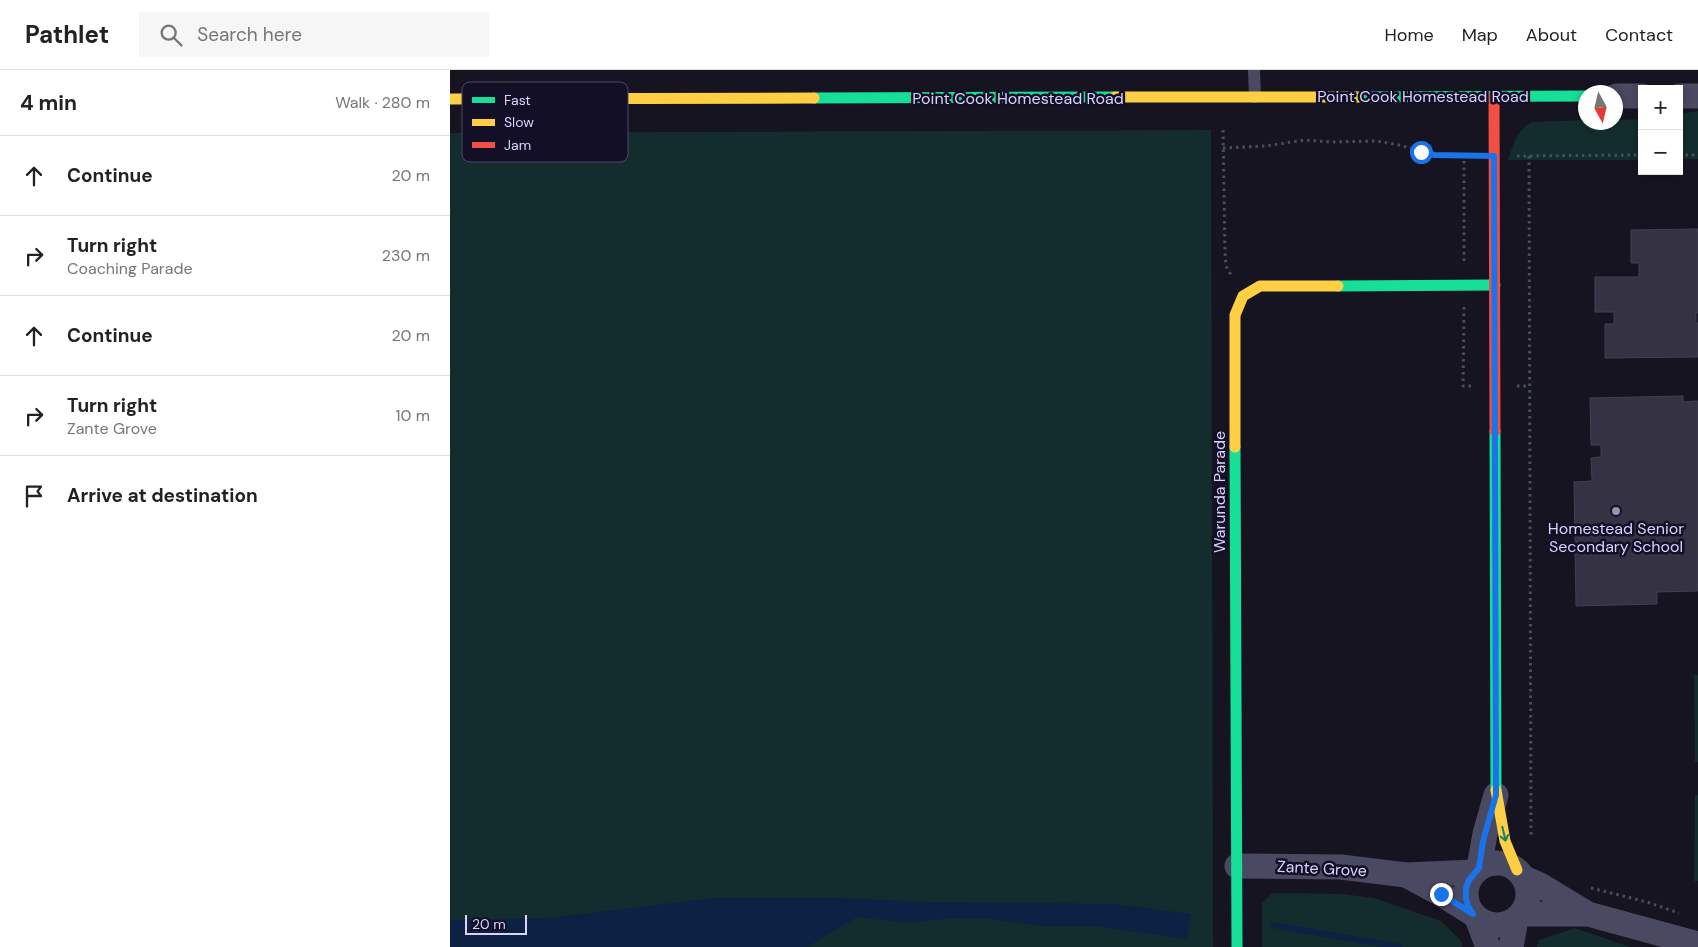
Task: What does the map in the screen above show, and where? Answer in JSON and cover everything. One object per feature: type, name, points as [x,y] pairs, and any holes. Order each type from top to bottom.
[{"type":"street","points":[[1494,96],[1496,795],[1505,841],[1528,887],[1529,896],[1526,906],[1518,917],[1511,947]]},
{"type":"street","name":"Point Cook Homestead Road","points":[[628,99],[1578,96]]},
{"type":"street","points":[[1623,96],[1638,96]]},
{"type":"street","points":[[1683,96],[1698,96]]},
{"type":"street","points":[[1245,292],[1260,286],[1495,285]]},
{"type":"street","name":"Warunda Parade","points":[[1237,947],[1235,315],[1239,300],[1245,292]]},
{"type":"street","points":[[1477,870],[1496,795]]},
{"type":"street","points":[[1488,947],[1475,916],[1468,906],[1466,888],[1469,880],[1477,870],[1488,864],[1498,863],[1509,865],[1588,914],[1698,944]]},
{"type":"street","name":"Zante Grove","points":[[1237,866],[1342,866],[1406,875],[1477,870]]},
{"type":"street","name":"Zante Grove","points":[[1406,875],[1441,894],[1475,916]]},
{"type":"street","points":[[1475,916],[1492,925],[1508,923],[1518,917],[1588,914]]},
{"type":"lane","points":[[1254,70],[1255,97]]},
{"type":"path","points":[[1223,130],[1226,266],[1245,292]]},
{"type":"path","points":[[1223,148],[1265,146],[1305,140],[1331,142],[1377,141],[1435,155],[1638,155]]},
{"type":"path","points":[[1683,155],[1698,155]]},
{"type":"path","points":[[1529,156],[1531,840]]},
{"type":"path","points":[[1589,887],[1647,902],[1681,914]]},
{"type":"green space","points":[[1698,111],[1698,159],[1683,159],[1683,113]]},
{"type":"green space","points":[[1638,119],[1638,160],[1508,160],[1519,133],[1532,122],[1578,120],[1578,130],[1623,130],[1623,120]]},
{"type":"green space","points":[[1211,130],[1213,947],[450,947],[450,133],[462,133],[462,162],[628,162],[628,132]]},
{"type":"green space","points":[[1694,675],[1698,675],[1698,762],[1695,762]]},
{"type":"green space","points":[[1695,795],[1698,795],[1698,881],[1694,881]]},
{"type":"green space","points":[[1272,893],[1342,894],[1374,898],[1441,921],[1462,942],[1462,947],[1262,947],[1262,903]]},
{"type":"green space","points":[[1575,928],[1630,947],[1537,947],[1539,940]]},
{"type":"water","points":[[714,898],[836,898],[928,902],[1114,904],[1191,914],[1187,939],[1094,926],[1042,926],[988,919],[952,918],[907,923],[857,917],[807,947],[450,947],[450,920],[550,918]]},
{"type":"building","points":[[1698,229],[1698,313],[1696,313],[1696,323],[1698,323],[1698,357],[1605,358],[1605,324],[1614,324],[1614,312],[1595,312],[1595,277],[1639,277],[1639,263],[1631,263],[1631,230]]},
{"type":"building","points":[[1683,396],[1683,402],[1698,401],[1698,591],[1657,592],[1657,604],[1576,606],[1574,482],[1592,481],[1591,458],[1601,457],[1601,445],[1591,445],[1590,398]]},
{"type":"waterway","points":[[1274,925],[1399,947]]},
{"type":"traffic: fast","points":[[1358,97],[1578,96]]},
{"type":"traffic: fast","points":[[814,98],[1115,97]]},
{"type":"traffic: fast","points":[[1338,286],[1495,285]]},
{"type":"traffic: fast","points":[[1495,431],[1496,790]]},
{"type":"traffic: fast","points":[[1235,447],[1237,947]]},
{"type":"traffic: slow","points":[[1115,97],[1358,97]]},
{"type":"traffic: slow","points":[[628,99],[814,98]]},
{"type":"traffic: slow","points":[[450,99],[462,99]]},
{"type":"traffic: slow","points":[[1235,447],[1235,315],[1243,296],[1260,286],[1338,286]]},
{"type":"traffic: slow","points":[[1496,790],[1505,841],[1517,870]]},
{"type":"traffic: jam","points":[[1494,96],[1495,431]]},
{"type":"place","name":"Homestead Senior Secondary School","points":[[1616,511]]},
{"type":"route","points":[[1421,152],[1435,155],[1494,156],[1496,795],[1483,841],[1479,868],[1474,872],[1466,888],[1468,906],[1473,914],[1441,894]]}]
